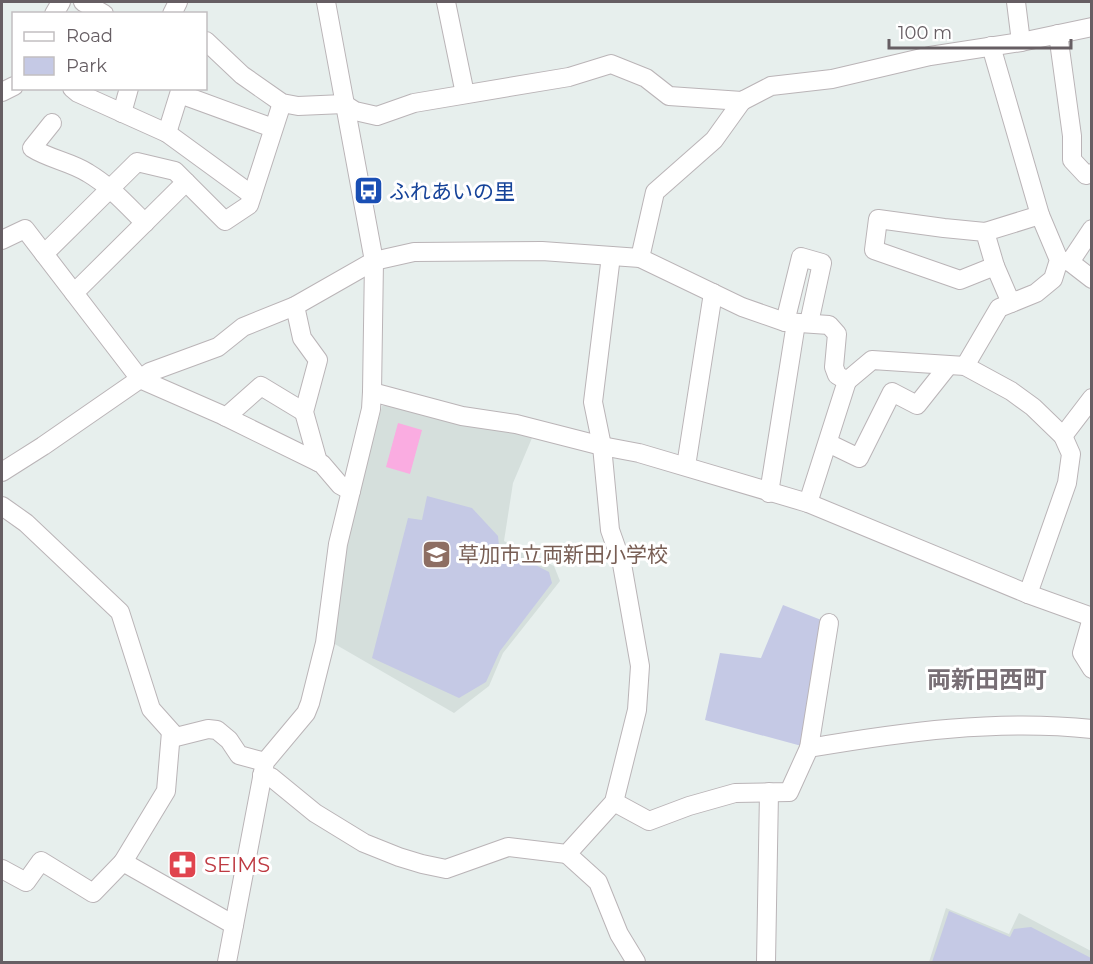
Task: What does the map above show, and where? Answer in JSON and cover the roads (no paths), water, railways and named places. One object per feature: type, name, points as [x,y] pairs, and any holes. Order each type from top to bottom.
[{"type":"street","points":[[83,2],[100,12]]},
{"type":"street","points":[[227,963],[264,769],[306,712],[310,703],[325,643],[338,544],[371,410],[374,261],[326,2]]},
{"type":"street","points":[[446,2],[465,94]]},
{"type":"street","points":[[1016,2],[1021,42]]},
{"type":"street","points":[[640,258],[656,192],[714,140],[742,101],[771,86],[832,79],[930,56],[1021,42],[1092,27]]},
{"type":"street","points":[[1058,34],[1072,136],[1072,159],[1086,176],[1092,173]]},
{"type":"street","points":[[207,42],[242,75],[282,103],[298,106],[344,104],[356,111],[377,116],[414,103],[569,77],[610,64],[646,78],[669,96],[742,101]]},
{"type":"street","points":[[992,46],[1040,215],[1065,261],[1092,279]]},
{"type":"street","points":[[74,90],[167,132],[252,195]]},
{"type":"street","points":[[122,113],[128,90]]},
{"type":"street","points":[[167,132],[180,91],[273,128]]},
{"type":"street","points":[[44,254],[137,162],[175,171],[225,221],[249,205],[282,103]]},
{"type":"street","points":[[52,123],[32,147],[40,153],[86,172],[111,188],[145,223]]},
{"type":"street","points":[[74,293],[186,182]]},
{"type":"street","points":[[995,267],[960,280],[874,249],[878,219],[985,232],[1040,215]]},
{"type":"street","points":[[2,240],[25,229],[140,379],[226,417],[322,464],[340,485],[351,491]]},
{"type":"street","points":[[828,444],[859,458],[892,392],[917,405],[957,366],[999,308],[1036,292],[1053,279],[1092,229]]},
{"type":"street","points":[[985,232],[995,267],[1011,303]]},
{"type":"street","points":[[2,472],[44,446],[150,372],[218,347],[243,327],[295,306],[374,261],[414,252],[542,251],[640,258],[742,307],[797,323],[829,325],[837,334],[834,367],[837,375],[847,381]]},
{"type":"street","points":[[567,854],[614,802],[634,723],[640,666],[622,564],[610,530],[602,446],[593,402],[611,256]]},
{"type":"street","points":[[686,466],[714,293]]},
{"type":"street","points":[[295,306],[302,338],[318,360],[304,412],[318,462]]},
{"type":"street","points":[[769,493],[797,323]]},
{"type":"street","points":[[808,503],[847,381],[872,360],[957,366],[1011,391],[1063,436],[1070,447],[1067,483],[1028,594]]},
{"type":"street","points":[[226,417],[261,386],[304,412]]},
{"type":"street","points":[[372,392],[462,416],[516,424],[639,453],[808,503],[1028,594],[1092,617],[1082,654],[1092,669]]},
{"type":"street","points":[[1063,436],[1092,398]]},
{"type":"street","points":[[2,506],[26,523],[120,612],[151,709],[176,737],[208,729],[217,730],[229,740],[239,754],[264,769],[315,813],[364,843],[422,864],[446,869],[508,847],[567,854],[598,882],[619,934],[636,963]]},
{"type":"street","points":[[614,802],[649,821],[689,806],[735,793],[789,792],[809,748],[829,623]]},
{"type":"street","points":[[809,748],[945,728],[1070,727],[1092,729]]},
{"type":"street","points":[[2,869],[26,882],[41,861],[93,893],[123,861],[166,790],[171,732]]},
{"type":"street","points":[[766,963],[770,792]]},
{"type":"street","points":[[123,861],[234,925]]},
{"type":"place","name":"ふれあいの里","points":[[368,191]]},
{"type":"place","name":"草加市立両新田小学校","points":[[437,554]]},
{"type":"place","name":"SEIMS","points":[[183,864]]},
{"type":"district","name":"両新田西町","points":[[987,679]]}]
